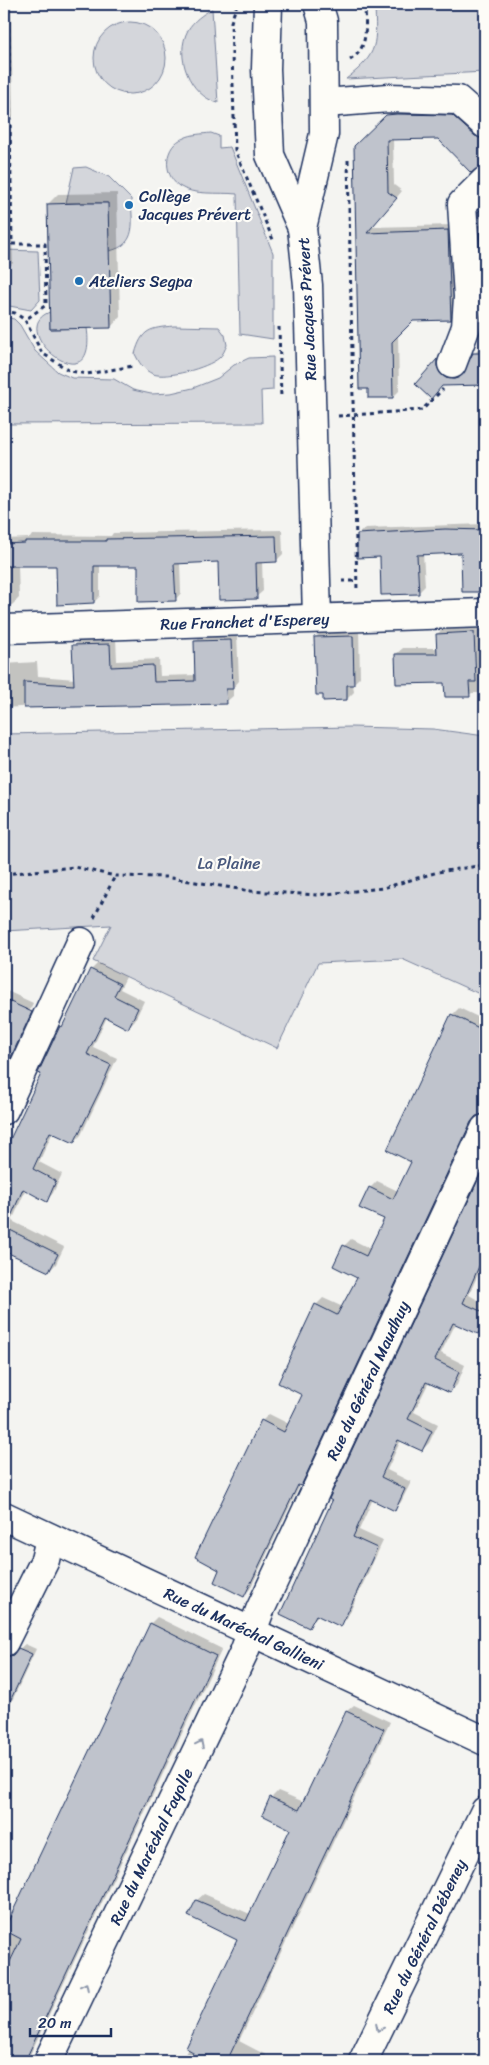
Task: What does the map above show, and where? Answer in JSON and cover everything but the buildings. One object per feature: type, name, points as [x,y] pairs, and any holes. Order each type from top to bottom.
[{"type":"street","points":[[268,4],[266,69],[270,155],[302,228]]},
{"type":"street","name":"Rue Jacques Prévert","points":[[317,618],[308,285],[302,228],[324,134],[323,21],[318,4]]},
{"type":"street","points":[[325,103],[389,98],[458,100],[485,124]]},
{"type":"street","points":[[452,364],[476,330],[468,297],[462,204],[485,181]]},
{"type":"street","name":"Rue Franchet d'Esperey","points":[[4,629],[485,613]]},
{"type":"street","points":[[4,1110],[82,942]]},
{"type":"street","name":"Rue du Général Maudhuy","points":[[252,1632],[260,1610],[485,1129]]},
{"type":"street","name":"Rue du Maréchal Gallieni","points":[[4,1516],[485,1741]]},
{"type":"street","points":[[4,1642],[45,1560],[50,1538]]},
{"type":"street","name":"Rue du Maréchal Fayolle","points":[[48,2061],[252,1632]]},
{"type":"street","name":"Rue du Général Débeney","points":[[363,2061],[485,1811]]},
{"type":"path","points":[[8,4],[12,244],[45,244],[46,305],[25,320]]},
{"type":"path","points":[[237,4],[231,22],[235,150],[277,249]]},
{"type":"path","points":[[324,68],[345,63],[356,56],[366,38],[365,4]]},
{"type":"path","points":[[348,151],[357,593],[354,616]]},
{"type":"path","points":[[4,311],[15,313],[25,320],[42,353],[70,371],[87,374],[133,366]]},
{"type":"path","points":[[279,317],[281,402]]},
{"type":"path","points":[[311,418],[422,410],[455,378],[452,364]]},
{"type":"path","points":[[4,874],[74,868],[115,876],[165,877],[251,891],[317,895],[383,888],[438,872],[485,865]]},
{"type":"path","points":[[82,942],[115,876]]},
{"type":"green space","points":[[375,4],[485,4],[485,72],[346,79],[365,62],[374,47],[376,29]]},
{"type":"green space","points":[[212,9],[218,103],[208,99],[192,83],[187,73],[183,51],[184,40],[190,27],[198,18]]},
{"type":"green space","points":[[130,22],[144,25],[156,32],[163,44],[166,58],[163,72],[156,84],[144,91],[130,94],[116,91],[104,84],[97,72],[94,58],[97,44],[104,32],[116,25]]},
{"type":"green space","points":[[211,133],[219,136],[219,148],[230,147],[273,253],[273,339],[240,334],[237,194],[207,193],[185,189],[174,181],[170,174],[168,167],[169,153],[177,142],[197,134]]},
{"type":"green space","points":[[86,167],[109,177],[131,199],[132,224],[129,238],[125,244],[109,251],[107,203],[66,203],[74,168]]},
{"type":"green space","points":[[4,250],[38,251],[40,300],[31,310],[4,305]]},
{"type":"green space","points":[[50,312],[50,329],[87,328],[87,351],[79,362],[68,363],[55,356],[44,346],[38,333],[39,321]]},
{"type":"green space","points":[[4,317],[14,319],[20,325],[35,351],[58,372],[72,378],[114,379],[133,390],[151,394],[171,393],[193,388],[218,378],[234,365],[249,358],[273,357],[273,390],[261,391],[262,423],[4,424]]},
{"type":"green space","points":[[174,326],[219,327],[225,335],[227,345],[224,352],[213,362],[187,372],[168,375],[153,374],[144,368],[135,354],[141,339],[148,331],[153,329]]},
{"type":"green space","name":"La Plaine","points":[[351,727],[433,729],[485,736],[484,996],[402,959],[318,963],[277,1048],[93,961],[111,925],[4,931],[4,734]]},
{"type":"place","name":"Collège Jacques Prévert","points":[[129,205]]},
{"type":"place","name":"Ateliers Segpa","points":[[79,281]]}]
